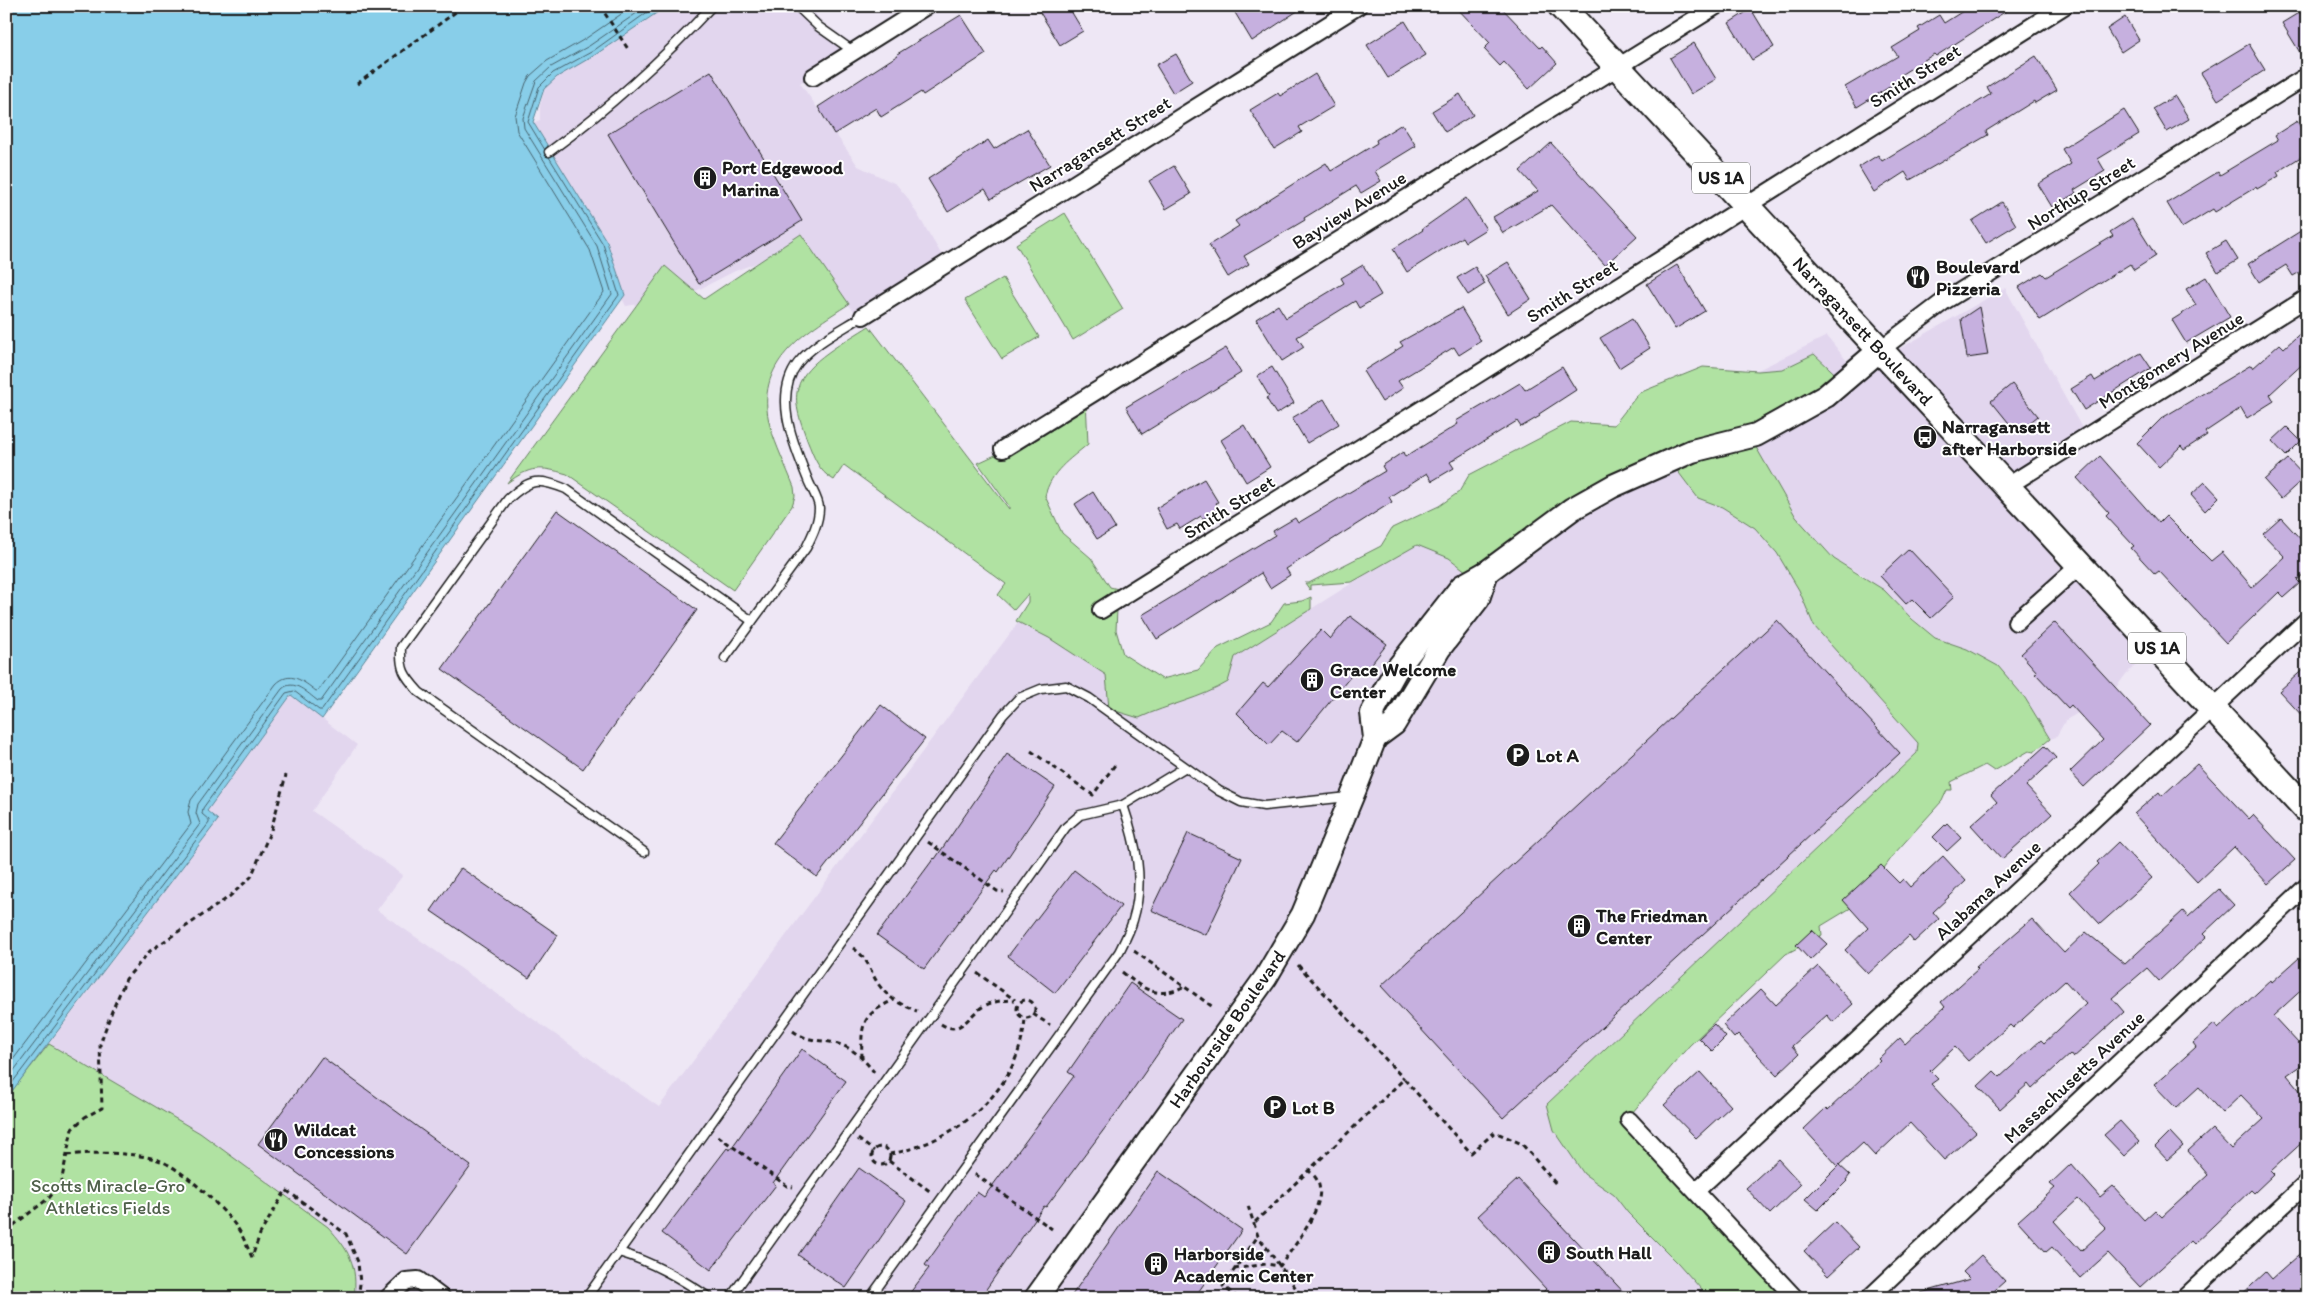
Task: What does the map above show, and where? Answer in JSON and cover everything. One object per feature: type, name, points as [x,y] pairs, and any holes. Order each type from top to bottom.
[{"type":"main road","name":"Narragansett Boulevard","points":[[1561,6],[2307,810]]},
{"type":"street","points":[[813,77],[926,6]]},
{"type":"street","name":"Narragansett Street","points":[[862,316],[1358,6]]},
{"type":"street","name":"Bayview Avenue","points":[[1003,449],[1716,6]]},
{"type":"street","name":"Smith Street","points":[[1101,610],[1390,431],[2064,6]]},
{"type":"street","name":"Northup Street","points":[[1881,349],[1942,302],[2307,76]]},
{"type":"street","name":"Montgomery Avenue","points":[[2006,487],[2307,298]]},
{"type":"street","name":"Harbourside Boulevard","points":[[1036,1298],[1266,977],[1303,914],[1352,796],[1375,738],[1372,713],[1396,670],[1462,586],[1487,572],[1572,509],[1613,486],[1692,452],[1756,435],[1826,396],[1881,349]]},
{"type":"street","points":[[2016,622],[2080,565]]},
{"type":"street","name":"Alabama Avenue","points":[[1697,1190],[2307,620]]},
{"type":"street","name":"Massachusetts Avenue","points":[[1869,1298],[2307,886]]},
{"type":"street","points":[[1629,1120],[1697,1190],[1795,1298]]},
{"type":"street","points":[[2184,1298],[2307,1183]]},
{"type":"street","points":[[388,1298],[406,1281],[418,1280],[442,1298]]},
{"type":"lane","points":[[549,152],[590,122],[626,92],[712,6]]},
{"type":"lane","points":[[797,6],[819,27],[853,51]]},
{"type":"lane","points":[[725,658],[806,548],[815,529],[819,507],[787,420],[785,399],[788,382],[797,364],[812,348],[862,316]]},
{"type":"lane","points":[[644,852],[419,692],[406,677],[400,666],[401,647],[508,499],[525,484],[546,481],[566,489],[752,621]]},
{"type":"lane","points":[[586,1298],[1003,715],[1019,698],[1041,689],[1066,686],[1089,698],[1184,768],[1240,802],[1264,806],[1352,796]]},
{"type":"lane","points":[[730,1298],[1066,828],[1080,815],[1123,805],[1184,768]]},
{"type":"lane","points":[[870,1298],[1119,952],[1133,921],[1139,890],[1138,862],[1123,805]]},
{"type":"lane","points":[[619,1252],[652,1264],[678,1277],[710,1298]]},
{"type":"path","points":[[357,84],[464,6]]},
{"type":"path","points":[[600,6],[628,49]]},
{"type":"path","points":[[1031,751],[1093,795],[1117,762]]},
{"type":"path","points":[[6,1231],[49,1198],[61,1184],[72,1129],[85,1117],[102,1108],[100,1044],[126,979],[150,951],[229,897],[251,877],[271,830],[286,774]]},
{"type":"path","points":[[918,835],[997,891],[1011,894]]},
{"type":"path","points":[[842,940],[864,956],[879,985],[894,1000],[920,1012]]},
{"type":"path","points":[[1128,947],[1213,1007]]},
{"type":"path","points":[[1296,963],[1472,1153],[1495,1132],[1522,1144],[1556,1184]]},
{"type":"path","points":[[1115,967],[1149,991],[1170,992],[1184,987]]},
{"type":"path","points":[[973,970],[1017,1002]]},
{"type":"path","points":[[936,1021],[952,1028],[958,1027],[966,1023],[977,1010],[986,1005],[1004,1000],[1017,1002],[1026,999],[1032,1001],[1035,1007],[1033,1014],[1026,1018],[1021,1017],[1017,1013],[1017,1002]]},
{"type":"path","points":[[862,1058],[861,1034],[865,1022],[870,1014],[894,1000]]},
{"type":"path","points":[[1033,1014],[1054,1029]]},
{"type":"path","points":[[890,1154],[918,1148],[944,1136],[959,1128],[985,1105],[1005,1078],[1013,1063],[1024,1032],[1026,1018]]},
{"type":"path","points":[[782,1023],[807,1039],[843,1046],[852,1050],[862,1058],[878,1079]]},
{"type":"path","points":[[1255,1222],[1404,1079]]},
{"type":"path","points":[[707,1128],[787,1186],[800,1188]]},
{"type":"path","points":[[854,1136],[874,1151]]},
{"type":"path","points":[[882,1147],[888,1150],[890,1154],[889,1161],[884,1165],[876,1164],[872,1159],[874,1151],[882,1147]]},
{"type":"path","points":[[67,1155],[119,1154],[157,1160],[173,1167],[188,1178],[237,1227],[252,1257],[260,1234],[286,1190],[346,1234],[358,1262],[360,1284],[358,1298]]},
{"type":"path","points":[[889,1161],[935,1195]]},
{"type":"path","points":[[969,1170],[1052,1229]]},
{"type":"path","points":[[1280,1266],[1306,1227],[1316,1208],[1319,1191],[1317,1180],[1309,1171]]},
{"type":"path","points":[[1248,1206],[1255,1222],[1258,1236],[1304,1298]]},
{"type":"path","points":[[1238,1298],[1222,1286],[1258,1236]]},
{"type":"path","points":[[1234,1269],[1266,1264],[1280,1266]]},
{"type":"shaded area","points":[[658,6],[810,6],[842,53],[800,83],[858,166],[896,184],[907,197],[943,257],[857,314],[818,271],[785,252],[735,271],[684,297],[626,306],[532,123],[540,120],[540,106],[546,83]]},
{"type":"shaded area","points":[[2005,288],[2083,430],[2000,480],[2155,648],[2126,674],[2112,693],[2066,720],[2056,737],[2050,739],[2025,698],[1967,649],[1935,638],[1863,575],[1834,559],[1813,536],[1990,735],[1610,1119],[1771,1298],[6,1298],[20,1082],[218,820],[206,812],[291,695],[357,745],[312,811],[403,875],[377,910],[659,1107],[1057,570],[1134,689],[1197,681],[1447,523],[1827,336],[1858,375],[1875,363]]},
{"type":"green space","points":[[1065,213],[1123,309],[1073,340],[1016,244]]},
{"type":"green space","points":[[801,234],[849,304],[815,326],[786,352],[776,367],[769,384],[767,404],[770,426],[794,487],[795,496],[792,506],[733,590],[567,474],[536,469],[523,473],[507,483],[665,266],[704,299]]},
{"type":"green space","points":[[1003,278],[1039,337],[1002,359],[965,300]]},
{"type":"green space","points":[[869,326],[1009,509],[1009,506],[978,463],[1004,451],[1086,399],[1088,444],[1056,473],[1045,496],[1062,533],[1091,558],[1110,587],[1118,589],[1116,630],[1123,654],[1162,679],[1198,670],[1218,648],[1271,622],[1284,603],[1302,601],[1311,597],[1311,609],[1235,657],[1228,682],[1217,688],[1139,718],[1109,709],[1106,675],[1049,638],[1016,621],[1028,602],[1028,594],[1014,610],[998,595],[1006,584],[844,465],[834,480],[817,463],[799,414],[798,388],[802,378],[809,369],[828,352]]},
{"type":"green space","points":[[1814,354],[1845,383],[1753,442],[1796,517],[1834,559],[1884,590],[1912,619],[1935,638],[1967,649],[1998,666],[2025,698],[2050,739],[2034,752],[2029,751],[1994,771],[1985,765],[1951,782],[1952,790],[1947,790],[1942,801],[1895,853],[1859,903],[1821,926],[1822,935],[1786,954],[1689,1046],[1626,1120],[1793,1298],[1709,1298],[1678,1263],[1628,1213],[1614,1195],[1584,1174],[1554,1130],[1547,1104],[1917,753],[1918,743],[1814,626],[1799,590],[1777,553],[1755,528],[1722,507],[1698,498],[1673,465],[1556,521],[1480,582],[1449,558],[1417,545],[1352,582],[1310,585],[1310,590],[1305,583],[1309,583],[1381,546],[1392,528],[1439,506],[1459,492],[1469,475],[1571,422],[1614,425],[1639,393],[1703,367],[1758,371],[1783,369]]},
{"type":"green space","name":"Scotts Miracle-Gro Athletics Fields","points":[[49,1044],[200,1133],[328,1227],[347,1251],[353,1267],[355,1276],[354,1298],[6,1298],[6,1098]]},
{"type":"water","points":[[6,6],[663,6],[658,12],[595,55],[557,77],[544,89],[533,122],[607,242],[625,295],[322,719],[291,695],[207,811],[218,820],[6,1099]]},
{"type":"building","points":[[1036,6],[1068,6],[1083,31],[1060,45]]},
{"type":"building","points":[[1231,6],[1305,6],[1252,41]]},
{"type":"building","points":[[1455,6],[1500,6],[1557,63],[1529,89],[1504,62],[1500,66],[1484,49],[1490,43]]},
{"type":"building","points":[[1971,6],[2014,6],[1936,56],[1934,54],[1902,74],[1904,78],[1857,107],[1845,87],[1898,56],[1892,48],[1920,31],[1918,28],[1939,15],[1944,23]]},
{"type":"building","points":[[1751,9],[1774,47],[1752,60],[1729,23]]},
{"type":"building","points":[[2300,12],[2307,23],[2307,64],[2282,23]]},
{"type":"building","points":[[961,15],[986,54],[923,95],[921,92],[881,117],[876,108],[834,134],[818,107],[897,54]]},
{"type":"building","points":[[2125,17],[2139,40],[2121,52],[2107,29]]},
{"type":"building","points":[[1405,21],[1426,55],[1388,78],[1367,45]]},
{"type":"building","points":[[1694,43],[1716,79],[1691,94],[1670,58]]},
{"type":"building","points":[[2249,44],[2265,70],[2218,100],[2201,73]]},
{"type":"building","points":[[1176,54],[1192,81],[1173,93],[1156,65]]},
{"type":"building","points":[[2036,56],[2057,90],[2035,103],[2034,101],[1986,131],[1988,135],[1910,180],[1905,172],[1874,192],[1859,167],[1878,155],[1882,161],[1991,94],[1987,87]]},
{"type":"building","name":"Port Edgewood Marina","points":[[711,71],[802,221],[699,284],[608,134]]},
{"type":"building","points":[[1315,74],[1334,106],[1299,127],[1302,132],[1274,149],[1250,110],[1278,93],[1280,96]]},
{"type":"building","points":[[1460,94],[1473,115],[1445,132],[1432,111]]},
{"type":"building","points":[[2175,96],[2189,119],[2167,132],[2153,109]]},
{"type":"building","points":[[2124,110],[2139,134],[2098,159],[2105,171],[2074,190],[2076,193],[2052,207],[2038,184],[2071,164],[2062,149]]},
{"type":"building","points":[[2297,121],[2307,138],[2307,153],[2277,172],[2279,176],[2257,189],[2256,187],[2215,212],[2213,209],[2182,228],[2167,203],[2218,172],[2220,175],[2278,140],[2275,135]]},
{"type":"building","points":[[1402,124],[1416,146],[1375,171],[1381,181],[1361,193],[1356,186],[1304,218],[1305,220],[1244,256],[1249,264],[1228,277],[1209,245],[1239,226],[1235,221],[1326,163],[1331,171],[1377,143],[1376,140]]},
{"type":"building","points":[[1027,129],[1050,165],[991,199],[985,189],[948,212],[928,179],[988,140],[994,149]]},
{"type":"building","points":[[1551,143],[1637,236],[1605,265],[1551,205],[1503,233],[1493,217],[1538,191],[1520,171]]},
{"type":"building","points":[[1174,166],[1191,194],[1166,209],[1149,181]]},
{"type":"building","points":[[1466,198],[1486,229],[1465,242],[1462,237],[1407,272],[1393,249],[1423,230]]},
{"type":"building","points":[[2002,202],[2016,225],[1986,243],[1972,221]]},
{"type":"building","points":[[2132,218],[2156,256],[2134,270],[2130,264],[2040,320],[2019,287],[2042,273],[2046,277],[2113,236],[2110,232]]},
{"type":"building","points":[[2307,227],[2307,268],[2293,276],[2286,265],[2259,282],[2248,264]]},
{"type":"building","points":[[2226,241],[2238,260],[2218,272],[2206,253]]},
{"type":"building","points":[[1508,262],[1531,299],[1508,314],[1485,276]]},
{"type":"building","points":[[1363,265],[1381,295],[1359,308],[1355,301],[1297,337],[1304,347],[1282,361],[1256,319],[1278,305],[1286,318],[1344,283],[1341,278]]},
{"type":"building","points":[[1677,265],[1705,311],[1675,329],[1647,284]]},
{"type":"building","points":[[1475,267],[1485,284],[1468,295],[1457,278]]},
{"type":"building","points":[[2206,277],[2230,317],[2186,343],[2172,320],[2196,305],[2186,289]]},
{"type":"building","points":[[1979,307],[1988,355],[1967,358],[1961,319]]},
{"type":"building","points":[[1461,308],[1481,341],[1459,355],[1454,347],[1398,381],[1403,388],[1382,402],[1363,371],[1403,346],[1400,342]]},
{"type":"building","points":[[1632,319],[1650,348],[1619,368],[1600,338]]},
{"type":"building","points":[[2307,327],[2307,360],[2270,394],[2274,401],[2247,418],[2241,408],[2205,432],[2207,435],[2184,450],[2181,446],[2159,467],[2137,443],[2162,418],[2251,365],[2253,368],[2280,344],[2284,348]]},
{"type":"building","points":[[1226,348],[1241,373],[1142,434],[1126,407]]},
{"type":"building","points":[[2141,353],[2151,368],[2084,410],[2071,389],[2092,376],[2095,381]]},
{"type":"building","points":[[1272,367],[1294,403],[1276,414],[1266,398],[1269,396],[1257,376]]},
{"type":"building","points":[[1562,367],[1576,390],[1539,414],[1540,416],[1521,427],[1517,421],[1450,462],[1454,468],[1432,481],[1427,473],[1389,497],[1392,502],[1286,569],[1290,575],[1270,588],[1261,573],[1157,639],[1142,615],[1275,535],[1273,531],[1295,518],[1298,523],[1385,471],[1382,466],[1403,452],[1405,457],[1458,424],[1456,421],[1520,383],[1525,390]]},
{"type":"building","points":[[2012,384],[2038,416],[2017,433],[1991,401]]},
{"type":"building","points":[[1324,399],[1339,424],[1307,443],[1292,418]]},
{"type":"building","points":[[1244,425],[1270,467],[1246,482],[1221,440]]},
{"type":"building","points":[[2287,427],[2301,441],[2286,456],[2272,441]]},
{"type":"building","points":[[2100,456],[2159,523],[2166,516],[2211,561],[2222,552],[2252,587],[2285,557],[2263,534],[2281,518],[2307,546],[2307,572],[2297,580],[2300,583],[2284,597],[2279,592],[2226,643],[2159,571],[2155,574],[2131,548],[2134,546],[2106,516],[2109,513],[2077,478]]},
{"type":"building","points":[[2288,459],[2305,477],[2281,499],[2264,480]]},
{"type":"building","points":[[1204,479],[1218,502],[1216,503],[1219,508],[1203,519],[1201,516],[1180,529],[1177,524],[1167,529],[1156,508]]},
{"type":"building","points":[[2205,482],[2219,497],[2205,511],[2191,495]]},
{"type":"building","points":[[1093,492],[1115,528],[1097,539],[1075,504]]},
{"type":"building","points":[[557,510],[697,610],[583,769],[442,669]]},
{"type":"building","points":[[1909,549],[1954,597],[1931,618],[1912,599],[1906,604],[1880,576]]},
{"type":"building","name":"Grace Welcome Center","points":[[1350,616],[1387,644],[1362,676],[1355,671],[1297,742],[1282,731],[1269,745],[1237,713],[1263,683],[1268,687],[1321,630],[1330,639]]},
{"type":"building","name":"The Friedman Center","points":[[1777,620],[1900,753],[1503,1118],[1381,986]]},
{"type":"building","points":[[2055,622],[2150,725],[2084,787],[2070,772],[2103,740],[2071,705],[2068,708],[2035,673],[2037,672],[2021,654]]},
{"type":"building","points":[[2307,666],[2307,721],[2279,691]]},
{"type":"building","points":[[881,705],[925,739],[817,877],[773,843]]},
{"type":"building","points":[[2045,746],[2056,758],[2026,786],[2052,814],[2002,859],[1971,825],[1997,802],[1991,795]]},
{"type":"building","points":[[1007,754],[1055,787],[998,872],[996,870],[924,969],[877,935],[935,859]]},
{"type":"building","points":[[2197,764],[2249,819],[2253,815],[2295,860],[2268,884],[2234,847],[2197,882],[2134,814],[2159,792],[2162,796]]},
{"type":"building","points":[[1947,823],[1961,838],[1947,851],[1933,837]]},
{"type":"building","points":[[1188,833],[1242,858],[1206,935],[1151,910]]},
{"type":"building","points":[[2118,842],[2152,878],[2100,924],[2070,892],[2099,864],[2097,862]]},
{"type":"building","points":[[1943,856],[1966,881],[1933,912],[1939,919],[1914,942],[1909,936],[1868,974],[1845,950],[1868,928],[1843,900],[1881,865],[1899,883],[1903,879],[1910,887]]},
{"type":"building","points":[[461,868],[558,935],[529,978],[431,911]]},
{"type":"building","points":[[1074,870],[1121,906],[1055,993],[1008,956]]},
{"type":"building","points":[[2219,889],[2234,905],[2203,934],[2206,937],[2159,981],[2147,968],[2112,998],[2124,1012],[2073,1058],[2070,1054],[2032,1089],[2028,1084],[2000,1109],[1978,1086],[1994,1071],[2000,1077],[2041,1040],[2044,1043],[2086,1004],[2065,981],[2013,1028],[2010,1025],[1968,1061],[1955,1047],[1930,1071],[1938,1079],[1931,1084],[1976,1132],[1944,1160],[1910,1123],[1875,1156],[1863,1143],[1839,1165],[1850,1175],[1847,1181],[1818,1210],[1805,1199],[1838,1166],[1804,1129],[1826,1108],[1828,1110],[1880,1061],[1878,1059],[1900,1038],[1905,1044],[1945,1007],[1941,1002],[1978,969],[1976,967],[2032,919],[2064,953],[2086,932],[2125,964],[2183,911],[2188,917]]},
{"type":"building","points":[[1812,930],[1827,944],[1810,960],[1796,945]]},
{"type":"building","points":[[2299,958],[2307,967],[2307,985],[2273,1016],[2299,1044],[2307,1036],[2307,1061],[2287,1075],[2307,1099],[2307,1138],[2271,1171],[2274,1174],[2254,1193],[2251,1190],[2194,1244],[2191,1241],[2140,1287],[2108,1253],[2080,1278],[2052,1247],[2046,1252],[2018,1221],[2055,1188],[2050,1184],[2071,1164],[2100,1197],[2113,1186],[2144,1220],[2155,1210],[2162,1217],[2208,1175],[2188,1151],[2212,1129],[2231,1149],[2264,1119],[2241,1095],[2222,1113],[2199,1087],[2176,1108],[2154,1085],[2196,1047],[2193,1043],[2214,1024],[2218,1029],[2271,980],[2272,982]],"holes":[[[2078,1199],[2106,1228],[2081,1251],[2054,1221]]]},
{"type":"building","points":[[1818,966],[1853,1004],[1833,1022],[1827,1015],[1792,1046],[1799,1054],[1777,1075],[1738,1034],[1734,1038],[1723,1025],[1761,989],[1776,1005]]},
{"type":"building","points":[[1130,983],[1182,1019],[1120,1108],[1046,1207],[1044,1206],[980,1298],[906,1298],[929,1268],[925,1265],[977,1192],[984,1197],[1074,1076],[1068,1072]]},
{"type":"building","points":[[1714,1024],[1726,1037],[1712,1051],[1699,1038]]},
{"type":"building","points":[[802,1049],[846,1081],[773,1183],[776,1185],[711,1270],[662,1233],[727,1148],[730,1150]]},
{"type":"building","points":[[322,1057],[471,1166],[407,1254],[258,1144]]},
{"type":"building","points":[[1700,1072],[1731,1106],[1696,1138],[1664,1105]]},
{"type":"building","points":[[2120,1121],[2139,1142],[2124,1156],[2104,1135]]},
{"type":"building","points":[[2170,1132],[2183,1146],[2167,1160],[2155,1147]]},
{"type":"building","points":[[1778,1159],[1801,1184],[1770,1214],[1746,1188]]},
{"type":"building","points":[[859,1168],[906,1201],[846,1288],[798,1255]]},
{"type":"building","name":"Harborside Academic Center","points":[[1158,1171],[1242,1230],[1194,1298],[1070,1298]]},
{"type":"building","name":"South Hall","points":[[1518,1179],[1629,1298],[1537,1298],[1546,1289],[1478,1216]]},
{"type":"building","points":[[1835,1222],[1859,1247],[1828,1276],[1804,1251]]},
{"type":"building","points":[[2307,1248],[2307,1298],[2238,1298],[2266,1272],[2272,1279]]},
{"type":"building","points":[[1981,1255],[2005,1281],[1986,1298],[1922,1298],[1921,1293],[1970,1279],[1963,1272]]},
{"type":"place","name":"Port Edgewood Marina","points":[[705,178]]},
{"type":"place","name":"Boulevard Pizzeria","points":[[1918,277]]},
{"type":"place","name":"Narragansett after Harborside","points":[[1925,437]]},
{"type":"place","name":"Grace Welcome Center","points":[[1312,680]]},
{"type":"place","name":"Lot A","points":[[1518,755]]},
{"type":"place","name":"The Friedman Center","points":[[1579,926]]},
{"type":"place","name":"Lot B","points":[[1275,1107]]},
{"type":"place","name":"Wildcat Concessions","points":[[276,1140]]},
{"type":"place","name":"South Hall","points":[[1549,1252]]},
{"type":"place","name":"Harborside Academic Center","points":[[1156,1264]]}]
